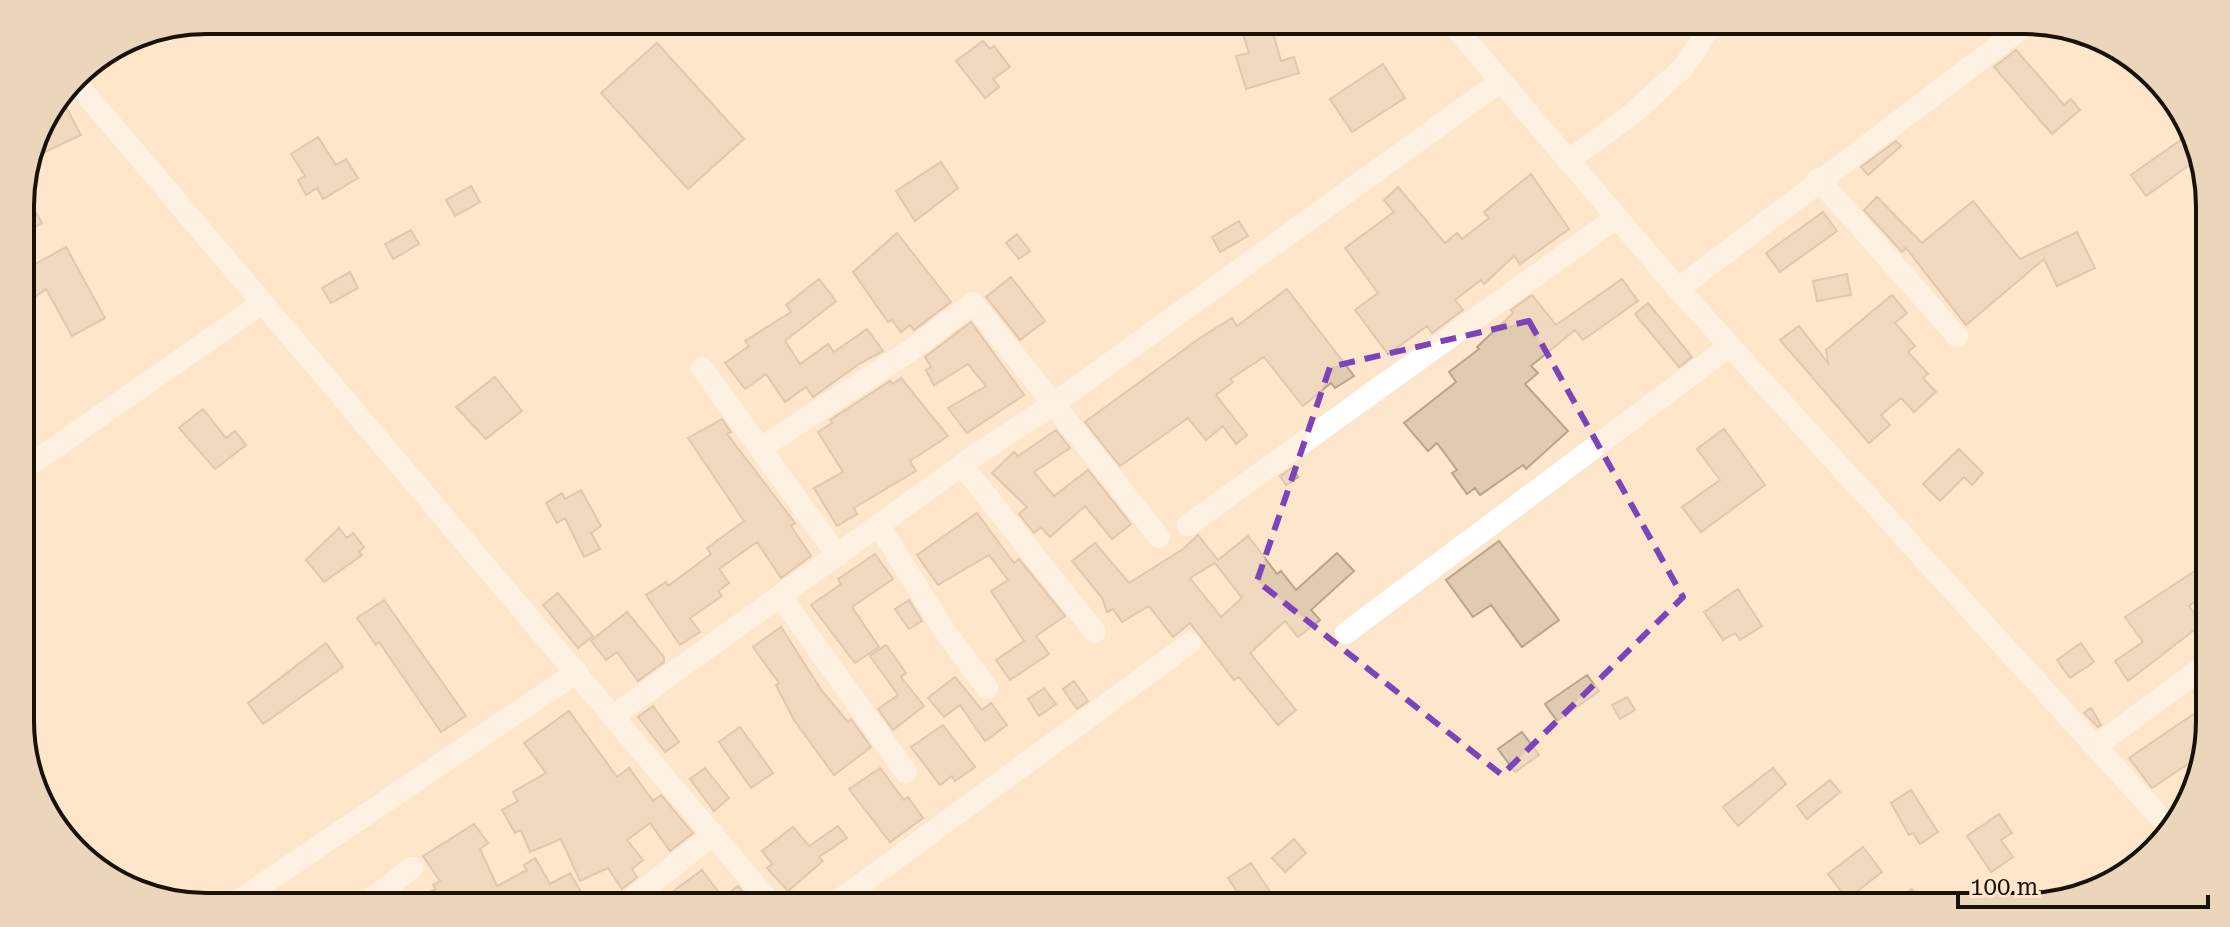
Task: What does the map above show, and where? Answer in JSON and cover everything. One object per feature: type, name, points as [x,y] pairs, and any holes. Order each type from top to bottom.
[{"type":"street","points":[[1461,34],[1678,289],[2163,821]]},
{"type":"street","points":[[1568,161],[1632,114],[1684,67],[1706,34]]},
{"type":"street","points":[[1678,289],[1818,179],[2013,34]]},
{"type":"street","points":[[613,716],[1501,81]]},
{"type":"street","points":[[81,89],[762,893]]},
{"type":"street","points":[[1818,179],[1957,336]]},
{"type":"street","points":[[1188,525],[1616,218]]},
{"type":"street","points":[[34,462],[262,303]]},
{"type":"street","points":[[761,448],[911,350],[973,303],[1159,537]]},
{"type":"street","points":[[1346,633],[1730,346]]},
{"type":"street","points":[[702,368],[838,556]]},
{"type":"street","points":[[962,465],[1095,632]]},
{"type":"street","points":[[879,526],[944,630],[987,688]]},
{"type":"street","points":[[781,597],[906,772]]},
{"type":"street","points":[[849,893],[1190,643]]},
{"type":"street","points":[[250,893],[577,672]]},
{"type":"street","points":[[2096,746],[2196,672]]},
{"type":"street","points":[[640,893],[714,834]]},
{"type":"street","points":[[379,893],[412,868]]},
{"type":"highlighted area","points":[[1529,321],[1683,597],[1502,775],[1257,581],[1330,367]]},
{"type":"building","points":[[1243,34],[1273,34],[1281,61],[1294,57],[1299,73],[1246,89],[1236,56],[1249,53]]},
{"type":"building","points":[[983,41],[990,49],[994,46],[1010,67],[993,79],[999,87],[985,98],[956,61]]},
{"type":"building","points":[[657,43],[744,139],[688,189],[601,93]]},
{"type":"building","points":[[2016,50],[2064,105],[2071,99],[2080,110],[2052,134],[1994,67]]},
{"type":"building","points":[[1383,64],[1405,98],[1352,132],[1330,99]]},
{"type":"building","points":[[66,107],[81,135],[42,153]]},
{"type":"building","points":[[318,137],[336,165],[346,159],[358,178],[323,199],[317,188],[306,195],[298,180],[305,176],[291,154]]},
{"type":"building","points":[[2182,139],[2191,164],[2146,196],[2131,175]]},
{"type":"building","points":[[1896,141],[1901,146],[1868,175],[1861,167]]},
{"type":"building","points":[[941,162],[958,188],[915,221],[896,191]]},
{"type":"building","points":[[1531,174],[1569,229],[1520,264],[1514,256],[1484,284],[1481,280],[1455,300],[1463,310],[1432,333],[1427,326],[1388,354],[1355,310],[1378,293],[1345,248],[1394,212],[1384,200],[1398,187],[1445,243],[1457,233],[1462,239],[1489,218],[1484,212]]},
{"type":"building","points":[[471,186],[480,202],[455,216],[446,200]]},
{"type":"building","points":[[1877,197],[1922,243],[1973,201],[2020,259],[2077,232],[2095,268],[2057,286],[2044,259],[1966,325],[1906,248],[1902,252],[1864,210]]},
{"type":"building","points":[[34,209],[42,223],[34,228]]},
{"type":"building","points":[[1823,212],[1837,231],[1780,272],[1766,253]]},
{"type":"building","points":[[1239,221],[1248,236],[1220,252],[1212,237]]},
{"type":"building","points":[[411,230],[419,244],[393,259],[385,244]]},
{"type":"building","points":[[897,233],[951,302],[914,330],[910,325],[901,332],[892,320],[888,322],[853,272]]},
{"type":"building","points":[[1017,234],[1030,251],[1019,259],[1006,243]]},
{"type":"building","points":[[66,247],[105,318],[72,336],[46,289],[34,298],[34,265]]},
{"type":"building","points":[[350,272],[358,288],[331,303],[322,288]]},
{"type":"building","points":[[1847,274],[1851,295],[1817,301],[1813,281]]},
{"type":"building","points":[[1011,277],[1045,321],[1020,340],[986,297]]},
{"type":"building","points":[[819,279],[836,301],[785,341],[800,364],[828,344],[834,352],[867,329],[883,351],[813,397],[806,387],[785,402],[766,374],[745,389],[725,363],[749,346],[745,341],[791,312],[786,305]]},
{"type":"building","points":[[1622,279],[1638,301],[1583,340],[1575,330],[1531,366],[1538,373],[1525,384],[1568,431],[1526,469],[1523,465],[1480,495],[1475,488],[1467,494],[1452,473],[1457,470],[1437,443],[1428,451],[1404,423],[1456,382],[1449,372],[1479,349],[1477,347],[1513,313],[1511,310],[1532,295],[1556,325]]},
{"type":"building","points":[[1287,289],[1354,376],[1335,388],[1331,383],[1303,406],[1264,357],[1230,379],[1233,382],[1216,395],[1247,435],[1236,444],[1223,426],[1206,440],[1188,418],[1120,466],[1085,422],[1200,338],[1232,318],[1237,326]]},
{"type":"building","points":[[1892,295],[1907,313],[1895,323],[1915,346],[1908,352],[1928,374],[1923,378],[1936,392],[1914,412],[1901,398],[1881,415],[1890,425],[1869,443],[1780,340],[1799,326],[1828,363],[1826,350]]},
{"type":"building","points":[[1648,303],[1692,357],[1679,367],[1635,314]]},
{"type":"building","points":[[971,322],[1024,395],[967,433],[948,408],[986,386],[968,364],[934,385],[926,370],[931,367],[925,357]]},
{"type":"building","points":[[495,377],[522,411],[486,439],[456,407]]},
{"type":"building","points":[[901,378],[948,436],[910,461],[916,471],[854,508],[857,514],[837,526],[814,488],[843,472],[818,432],[832,423],[830,420],[890,381],[893,384]]},
{"type":"building","points":[[203,409],[226,438],[235,431],[246,445],[215,469],[179,428]]},
{"type":"building","points":[[722,419],[731,432],[727,434],[795,523],[791,526],[811,556],[781,578],[757,542],[719,569],[729,583],[718,591],[722,596],[690,618],[700,632],[680,645],[646,595],[666,582],[668,586],[711,554],[707,548],[744,521],[688,438]]},
{"type":"building","points":[[1724,429],[1765,485],[1701,532],[1682,507],[1720,480],[1697,449]]},
{"type":"building","points":[[1056,430],[1070,448],[1034,472],[1054,496],[1088,470],[1131,524],[1112,539],[1085,506],[1050,537],[1041,527],[1034,533],[1019,514],[1027,507],[992,473],[1014,452],[1018,456]]},
{"type":"building","points":[[1959,449],[1983,473],[1972,485],[1964,477],[1940,501],[1923,484]]},
{"type":"building","points":[[1292,468],[1298,477],[1286,485],[1280,476]]},
{"type":"building","points":[[581,490],[601,526],[591,533],[600,549],[584,557],[565,518],[557,523],[546,503],[562,493],[565,499]]},
{"type":"building","points":[[977,513],[1014,563],[1019,559],[1065,616],[1036,636],[1049,654],[1010,680],[996,660],[1024,641],[991,591],[1008,580],[989,555],[938,585],[917,555]]},
{"type":"building","points":[[339,528],[347,538],[353,533],[364,547],[359,552],[362,555],[324,582],[306,560]]},
{"type":"building","points":[[1198,535],[1218,560],[1248,536],[1277,574],[1281,571],[1296,590],[1337,553],[1354,571],[1311,610],[1320,620],[1298,637],[1285,621],[1250,653],[1296,710],[1278,725],[1239,677],[1234,680],[1190,623],[1173,637],[1149,606],[1122,622],[1113,609],[1107,612],[1102,598],[1072,561],[1095,543],[1129,583],[1183,549]],"holes":[[[1215,563],[1242,598],[1221,617],[1190,578]]]},
{"type":"building","points":[[1499,541],[1559,620],[1522,647],[1491,605],[1473,617],[1446,580]]},
{"type":"building","points":[[875,554],[893,579],[852,607],[879,647],[855,663],[811,605],[841,584],[838,579]]},
{"type":"building","points":[[2196,570],[2196,601],[2189,606],[2196,616],[2196,629],[2128,681],[2115,661],[2143,642],[2125,617]]},
{"type":"building","points":[[1738,589],[1762,626],[1740,640],[1735,633],[1723,640],[1704,612]]},
{"type":"building","points":[[558,593],[593,636],[578,648],[543,605]]},
{"type":"building","points":[[384,600],[466,716],[441,732],[379,642],[376,645],[357,618]]},
{"type":"building","points":[[909,600],[922,621],[909,629],[895,609]]},
{"type":"building","points":[[627,612],[664,657],[664,662],[638,681],[617,652],[606,660],[591,641]]},
{"type":"building","points":[[781,627],[822,691],[848,722],[851,719],[871,747],[834,775],[794,720],[776,685],[779,683],[753,647]]},
{"type":"building","points":[[326,643],[343,667],[263,724],[248,703]]},
{"type":"building","points":[[2081,643],[2094,662],[2070,678],[2057,660]]},
{"type":"building","points":[[886,645],[906,673],[901,677],[924,706],[893,730],[878,709],[898,695],[870,656]]},
{"type":"building","points":[[1587,675],[1599,691],[1557,721],[1545,704]]},
{"type":"building","points":[[955,677],[982,710],[991,703],[1007,725],[985,741],[960,705],[944,717],[928,698]]},
{"type":"building","points":[[1074,681],[1088,701],[1077,709],[1063,689]]},
{"type":"building","points":[[1044,688],[1056,704],[1039,716],[1028,699]]},
{"type":"building","points":[[1627,697],[1635,710],[1620,719],[1612,705]]},
{"type":"building","points":[[653,706],[679,742],[665,752],[638,717]]},
{"type":"building","points":[[2091,708],[2101,725],[2098,727],[2084,713]]},
{"type":"building","points":[[569,711],[617,777],[629,768],[653,801],[661,795],[693,833],[670,851],[650,823],[627,840],[643,860],[632,869],[637,877],[622,889],[608,868],[580,881],[561,839],[530,852],[521,830],[515,833],[502,810],[518,801],[513,792],[546,773],[524,743]]},
{"type":"building","points":[[2196,712],[2191,762],[2152,788],[2129,758]]},
{"type":"building","points":[[943,725],[975,767],[955,781],[952,776],[940,785],[911,747]]},
{"type":"building","points":[[740,727],[773,773],[751,788],[719,742]]},
{"type":"building","points":[[1522,732],[1539,755],[1515,772],[1498,749]]},
{"type":"building","points":[[705,768],[729,798],[714,811],[690,779]]},
{"type":"building","points":[[880,768],[904,800],[908,797],[923,818],[890,842],[849,789]]},
{"type":"building","points":[[1773,768],[1786,784],[1738,826],[1723,807]]},
{"type":"building","points":[[1830,780],[1840,792],[1807,819],[1797,806]]},
{"type":"building","points":[[1911,790],[1938,832],[1920,844],[1913,833],[1909,835],[1891,803]]},
{"type":"building","points":[[1999,814],[2012,833],[2001,840],[2013,857],[1991,872],[1967,836]]},
{"type":"building","points":[[474,824],[488,843],[480,849],[497,886],[527,870],[524,865],[535,858],[550,884],[570,873],[582,893],[428,893],[436,889],[433,885],[440,881],[423,856]]},
{"type":"building","points":[[838,826],[847,838],[819,857],[823,861],[788,891],[767,868],[772,864],[762,851],[793,827],[809,846]]},
{"type":"building","points":[[1294,839],[1306,853],[1285,872],[1272,858]]},
{"type":"building","points":[[1863,847],[1882,872],[1855,893],[1842,893],[1828,874]]},
{"type":"building","points":[[1251,863],[1271,893],[1238,893],[1228,878]]},
{"type":"building","points":[[702,870],[719,893],[671,893]]},
{"type":"building","points":[[738,886],[744,893],[729,893]]}]
